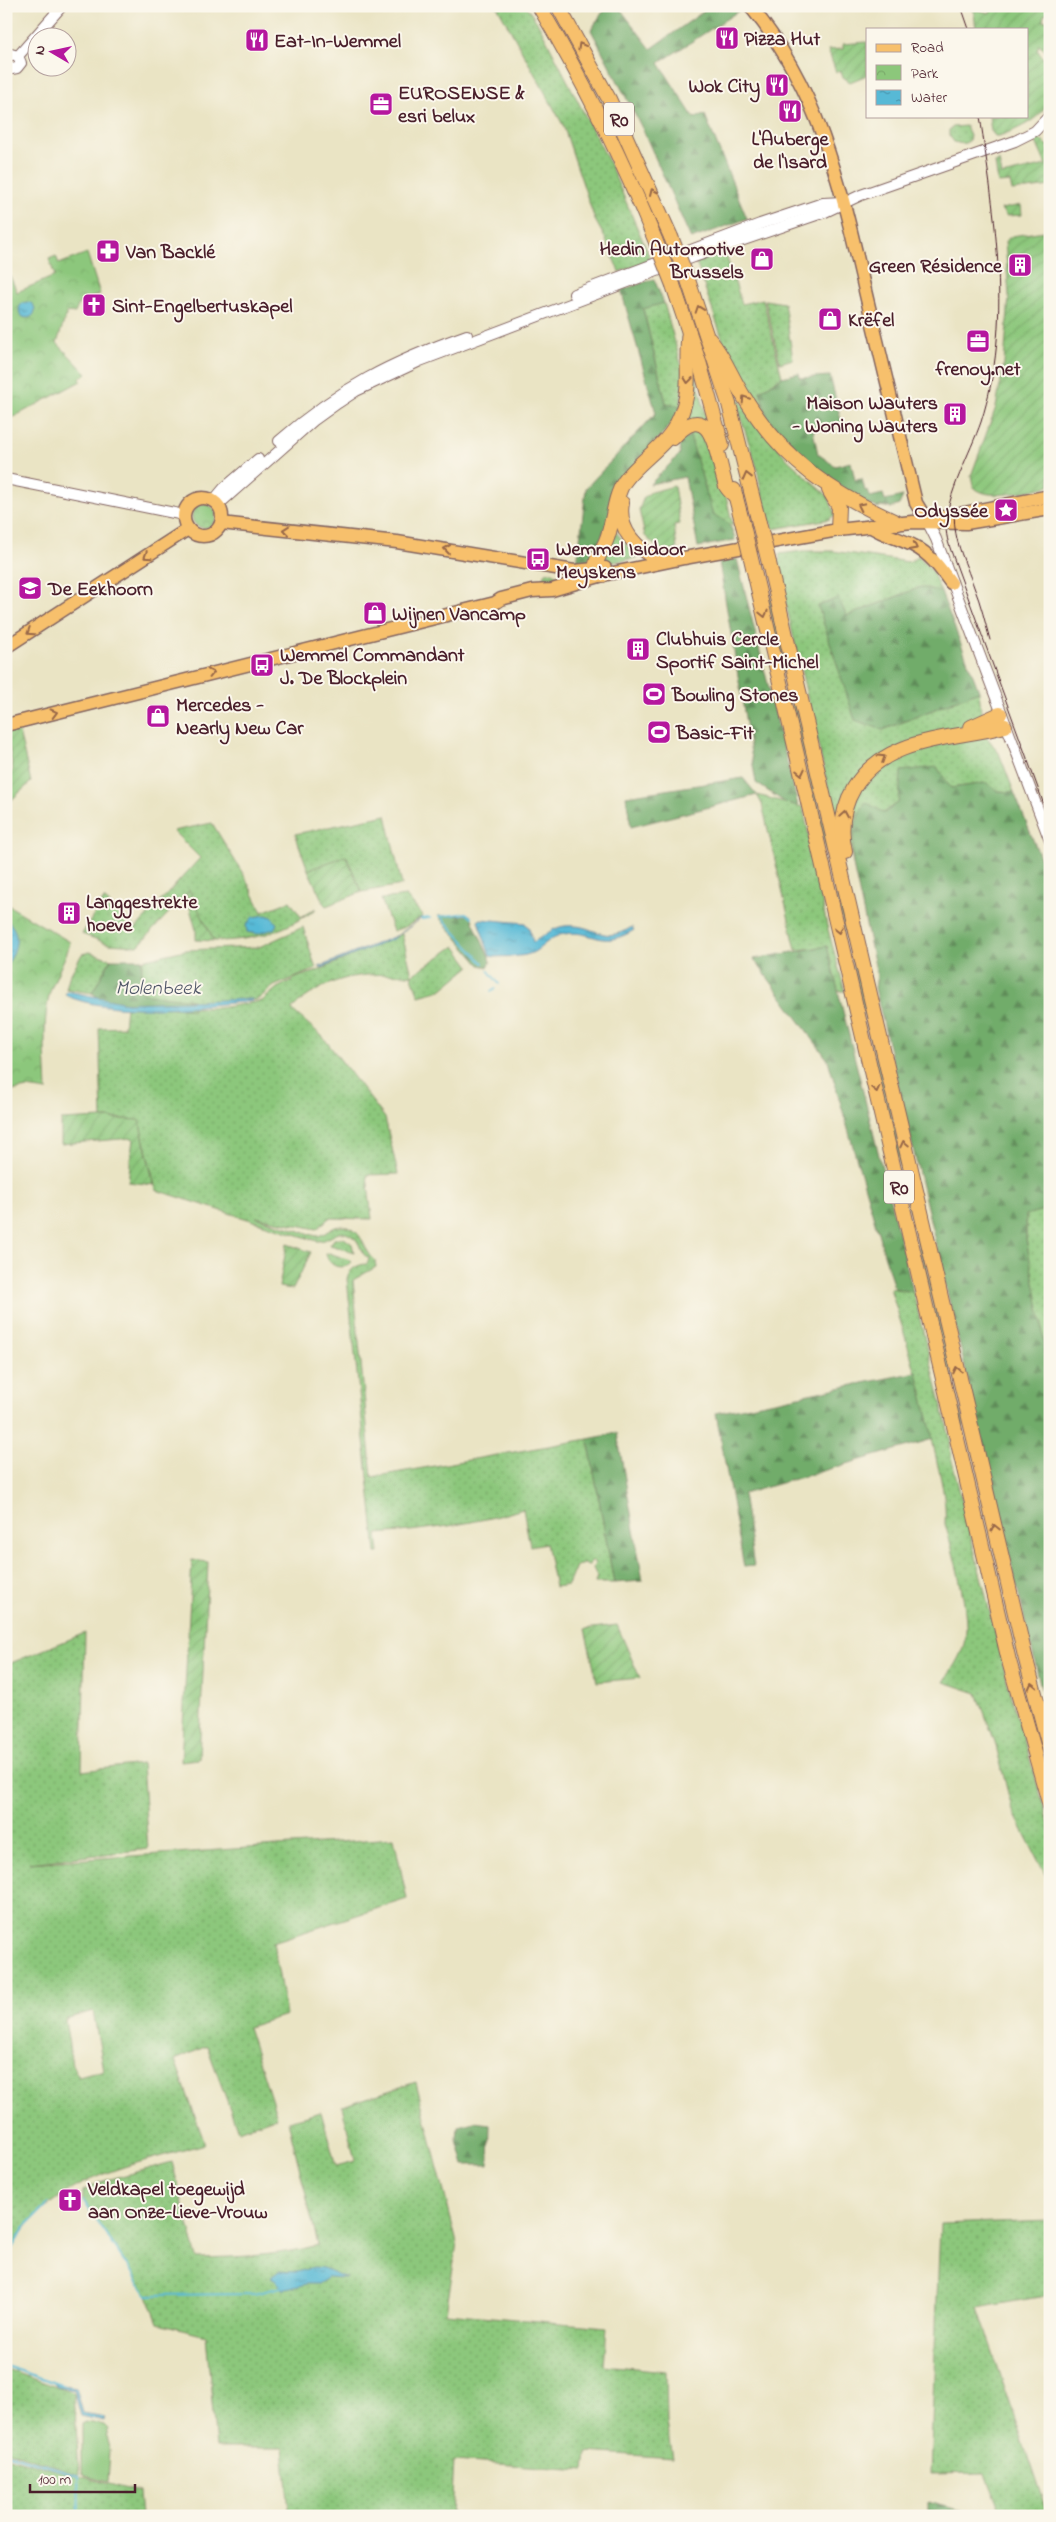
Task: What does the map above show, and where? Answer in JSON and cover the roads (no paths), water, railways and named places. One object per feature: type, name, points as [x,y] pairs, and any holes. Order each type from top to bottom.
[{"type":"highway","name":"R0","points":[[538,6],[588,94],[638,199],[656,242],[689,332],[736,497],[1009,1661],[1050,1806]]},
{"type":"highway","name":"R0","points":[[558,6],[609,99],[671,237],[709,339],[769,563],[1022,1646],[1050,1750]]},
{"type":"highway","points":[[594,572],[606,540],[620,489],[641,463],[674,429],[682,411],[689,375],[686,351],[689,332]]},
{"type":"highway","points":[[709,339],[723,354],[733,379],[764,427],[787,454],[826,486],[858,505],[898,523]]},
{"type":"highway","points":[[660,560],[641,550],[628,534],[622,513],[623,496],[630,482],[687,425],[700,424],[712,435],[726,488],[736,497]]},
{"type":"highway","points":[[826,486],[837,502],[840,518],[838,530]]},
{"type":"highway","points":[[841,870],[845,854],[842,834],[845,808],[850,794],[863,774],[874,763],[893,752],[1003,720]]},
{"type":"main road","points":[[750,6],[778,44],[806,92],[823,131],[844,202],[916,503],[927,521]]},
{"type":"main road","points":[[927,521],[1050,496]]},
{"type":"main road","points":[[204,498],[215,503],[222,514],[221,523],[216,531],[207,536],[199,536],[188,529],[184,515],[188,505],[204,498]]},
{"type":"main road","points":[[221,523],[397,542],[471,553],[544,567],[594,572],[838,530],[927,521],[966,523],[1050,509]]},
{"type":"main road","points":[[870,526],[884,536],[913,545],[924,552],[937,564],[951,583]]},
{"type":"main road","points":[[6,647],[188,529]]},
{"type":"main road","points":[[6,725],[495,603],[501,599],[544,589],[558,589],[594,572],[660,560],[684,558]]},
{"type":"main road","points":[[544,567],[538,573],[537,580],[544,589]]},
{"type":"main road","points":[[558,569],[562,580],[558,589]]},
{"type":"street","points":[[7,65],[12,70],[18,68],[21,63],[18,56],[62,6]]},
{"type":"street","points":[[215,503],[313,421],[356,391],[468,342],[823,203],[844,202],[1029,136],[1050,115]]},
{"type":"street","points":[[6,479],[184,515]]},
{"type":"street","points":[[927,521],[936,539],[951,583],[1050,841]]},
{"type":"water","points":[[27,302],[33,304],[35,310],[33,316],[27,318],[21,316],[19,310],[21,304]]},
{"type":"water","points":[[266,915],[272,917],[277,924],[274,929],[257,934],[247,932],[246,925],[253,917]]},
{"type":"water","points":[[423,917],[393,939],[321,968],[319,967],[398,935]]},
{"type":"water","points":[[481,919],[525,923],[529,928],[533,942],[552,930],[565,926],[576,926],[605,934],[621,932],[632,927],[634,930],[613,939],[575,933],[564,934],[551,939],[530,954],[495,957],[490,956],[478,921]]},
{"type":"water","points":[[6,920],[15,930],[16,942],[13,955],[6,966]]},
{"type":"water","points":[[67,991],[127,1003],[252,999],[252,1001],[182,1007],[130,1008],[84,1002],[65,995]]},
{"type":"water","points":[[314,2267],[323,2268],[346,2278],[329,2277],[318,2284],[306,2284],[283,2290],[276,2280],[271,2277],[279,2271],[297,2272]]},
{"type":"water","points":[[55,2384],[76,2387],[83,2413],[105,2417],[104,2421],[81,2416],[74,2390],[58,2387]]},
{"type":"waterway","name":"Molenbeek","points":[[439,917],[466,913],[472,918]]},
{"type":"waterway","name":"Molenbeek","points":[[421,919],[430,918]]},
{"type":"waterway","points":[[443,919],[483,963]]},
{"type":"waterway","points":[[488,970],[499,984]]},
{"type":"waterway","points":[[491,991],[495,988]]},
{"type":"waterway","points":[[83,2200],[147,2295],[254,2294],[281,2287]]},
{"type":"waterway","points":[[6,2258],[25,2227],[48,2204]]},
{"type":"waterway","points":[[6,2366],[65,2386]]},
{"type":"waterway","points":[[6,2449],[9,2454],[78,2475],[79,2516]]},
{"type":"tram line","points":[[961,6],[969,28]]},
{"type":"tram line","points":[[980,118],[991,193],[998,270],[999,308],[996,346],[991,384],[981,422],[954,488],[947,514],[946,530],[951,551],[1050,821]]},
{"type":"tram line","points":[[955,508],[954,518],[957,538],[979,600],[990,640]]},
{"type":"place","name":"Pizza Hut","points":[[727,38]]},
{"type":"place","name":"Eat-In-Wemmel","points":[[257,40]]},
{"type":"place","name":"Wok City","points":[[777,85]]},
{"type":"place","name":"EUROSENSE & esri belux","points":[[381,104]]},
{"type":"place","name":"L'Auberge de l'Isard","points":[[790,111]]},
{"type":"place","name":"Van Backlé","points":[[108,251]]},
{"type":"place","name":"Hedin Automotive Brussels","points":[[762,259]]},
{"type":"place","name":"Green Résidence","points":[[1020,265]]},
{"type":"place","name":"Sint-Engelbertuskapel","points":[[94,305]]},
{"type":"place","name":"Krëfel","points":[[830,319]]},
{"type":"place","name":"frenoy.net","points":[[978,341]]},
{"type":"place","name":"Maison Wauters - Woning Wauters","points":[[955,414]]},
{"type":"place","name":"Odyssée","points":[[1006,510]]},
{"type":"place","name":"Wemmel Isidoor Meyskens","points":[[538,559]]},
{"type":"place","name":"De Eekhoorn","points":[[30,588]]},
{"type":"place","name":"Wijnen Vancamp","points":[[375,613]]},
{"type":"place","name":"Clubhuis Cercle Sportif Saint-Michel","points":[[638,649]]},
{"type":"place","name":"Wemmel Commandant J. De Blockplein","points":[[262,665]]},
{"type":"place","name":"Bowling Stones","points":[[654,694]]},
{"type":"place","name":"Mercedes - Nearly New Car","points":[[158,716]]},
{"type":"place","name":"Basic-Fit","points":[[659,732]]},
{"type":"place","name":"Langgestrekte hoeve","points":[[69,913]]},
{"type":"place","name":"Veldkapel toegewijd aan Onze-Lieve-Vrouw","points":[[70,2200]]}]
